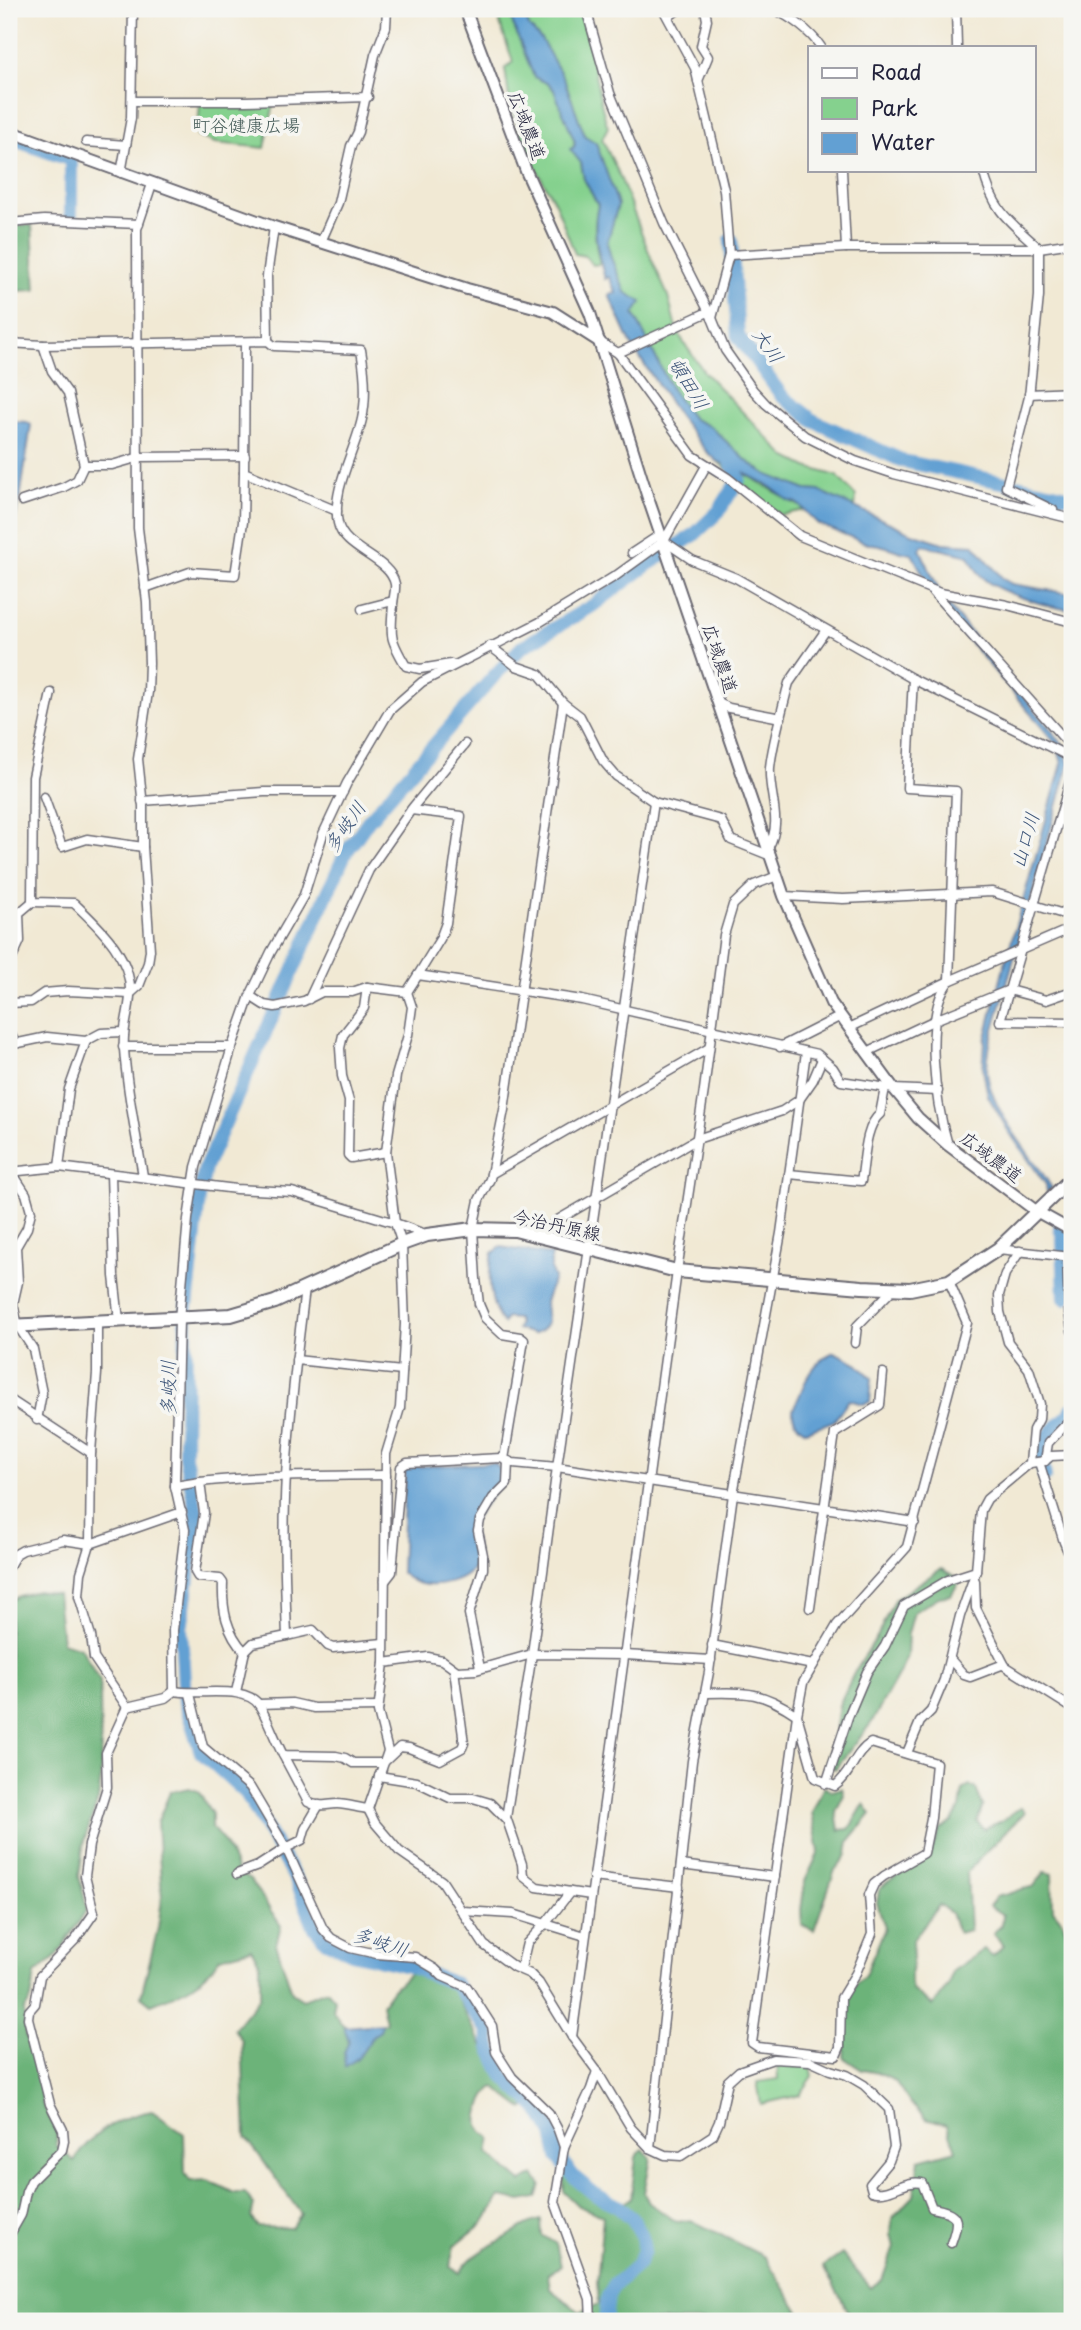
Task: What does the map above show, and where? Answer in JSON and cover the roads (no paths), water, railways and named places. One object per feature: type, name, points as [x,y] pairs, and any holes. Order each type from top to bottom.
[{"type":"main road","name":"今治丹原線","points":[[13,1326],[231,1315],[275,1302],[402,1244],[427,1236],[473,1229],[515,1230],[677,1271],[910,1289],[949,1281],[998,1249],[1072,1178]]},
{"type":"street","points":[[121,173],[131,118],[132,9]]},
{"type":"street","points":[[321,242],[338,203],[351,146],[368,97],[375,55],[386,27],[387,9]]},
{"type":"street","name":"広域農道","points":[[465,9],[526,171],[590,313],[662,538],[777,876],[826,993],[889,1089],[918,1118],[948,1145],[1036,1211],[1072,1231]]},
{"type":"street","points":[[586,9],[610,93],[664,223],[725,350],[753,390],[784,422],[805,436],[855,461],[894,474],[1072,519]]},
{"type":"street","points":[[679,9],[666,13],[683,43],[698,81],[724,190],[729,255],[710,315]]},
{"type":"street","points":[[698,81],[708,57],[701,46],[707,20],[705,9]]},
{"type":"street","points":[[773,9],[786,15],[820,46]]},
{"type":"street","points":[[957,9],[957,46]]},
{"type":"street","points":[[1072,9],[1072,18]]},
{"type":"street","points":[[132,101],[368,97]]},
{"type":"street","points":[[9,131],[274,227],[467,289],[553,312],[618,353],[692,454],[706,466],[728,478],[800,536],[936,592],[1072,622]]},
{"type":"street","points":[[86,142],[126,145]]},
{"type":"street","points":[[842,172],[846,248]]},
{"type":"street","points":[[984,172],[992,200],[1002,214],[1039,248],[1039,296],[1029,394],[1006,487],[1072,519]]},
{"type":"street","points":[[9,1003],[31,1002],[44,993],[68,991],[130,994],[139,986],[148,963],[150,950],[138,759],[148,692],[145,588],[138,528],[139,224],[152,184]]},
{"type":"street","points":[[9,223],[44,220],[139,224]]},
{"type":"street","points":[[268,341],[267,276],[274,227]]},
{"type":"street","points":[[729,255],[846,248],[1039,248],[1072,243]]},
{"type":"street","points":[[618,353],[710,315]]},
{"type":"street","points":[[9,343],[43,345],[268,341],[274,346],[361,350],[366,376],[363,418],[342,481],[337,511],[339,528],[348,540],[390,574],[395,585],[391,641],[405,666],[420,669],[457,663]]},
{"type":"street","points":[[145,588],[190,572],[234,575],[243,522],[245,343]]},
{"type":"street","points":[[22,501],[64,487],[76,480],[84,465],[84,455],[68,393],[52,371],[43,345]]},
{"type":"street","points":[[1029,394],[1072,392]]},
{"type":"street","points":[[84,465],[112,465],[140,457],[244,456]]},
{"type":"street","points":[[177,1692],[173,1630],[185,1530],[175,1486],[179,1319],[193,1182],[232,1047],[250,996],[271,952],[304,895],[323,834],[343,792],[390,710],[422,681],[540,622],[617,575],[662,538],[706,466]]},
{"type":"street","points":[[244,472],[337,511]]},
{"type":"street","points":[[632,553],[662,538]]},
{"type":"street","points":[[662,538],[692,560],[736,578],[913,679],[1072,758]]},
{"type":"street","points":[[936,592],[1067,742],[1072,752]]},
{"type":"street","points":[[362,609],[393,601]]},
{"type":"street","points":[[491,646],[516,666],[539,674],[563,703],[580,716],[603,761],[616,776],[654,802],[721,820],[732,840],[769,852],[775,836],[776,817],[770,768],[789,683],[826,630]]},
{"type":"street","points":[[913,679],[907,788],[956,790],[948,981],[942,988],[932,1032],[939,1114],[948,1145]]},
{"type":"street","points":[[32,902],[33,777],[51,693]]},
{"type":"street","points":[[480,1668],[469,1614],[483,1569],[478,1531],[480,1520],[493,1498],[506,1484],[506,1460],[524,1340],[502,1334],[485,1318],[479,1304],[473,1229],[479,1200],[491,1174],[504,1110],[563,703]]},
{"type":"street","points":[[719,703],[729,709],[781,718]]},
{"type":"street","points":[[309,999],[369,870],[411,810],[465,744]]},
{"type":"street","points":[[1072,775],[1000,1021],[1072,1022]]},
{"type":"street","points":[[142,801],[275,792],[343,792]]},
{"type":"street","points":[[44,797],[62,847],[87,839],[143,847]]},
{"type":"street","points":[[506,1818],[654,802]]},
{"type":"street","points":[[407,992],[440,939],[446,923],[461,816],[411,810]]},
{"type":"street","points":[[572,2036],[727,920],[733,905],[754,885],[777,876]]},
{"type":"street","points":[[784,896],[844,899],[992,892],[1060,913],[1072,909]]},
{"type":"street","points":[[9,965],[20,941],[19,912],[32,902],[74,903],[114,945],[123,962],[130,994],[123,1032],[124,1047],[129,1097],[143,1176]]},
{"type":"street","points":[[849,1028],[948,981],[1072,928]]},
{"type":"street","points":[[418,975],[582,1000],[817,1054],[841,1081],[889,1089],[938,1091]]},
{"type":"street","points":[[250,996],[264,1005],[275,1007],[309,999],[322,992],[352,992],[367,987],[407,992]]},
{"type":"street","points":[[367,987],[364,1008],[343,1035],[340,1048],[342,1076],[349,1101],[348,1155],[351,1158],[386,1152]]},
{"type":"street","points":[[867,1052],[935,1020],[1009,990],[1046,1000],[1072,991]]},
{"type":"street","points":[[407,992],[412,1007],[411,1016],[396,1076],[386,1152],[395,1223],[402,1244],[405,1324],[400,1408],[386,1454],[384,1663],[378,1707],[388,1751],[368,1809],[375,1823],[399,1851],[442,1881],[484,1945],[514,1967],[521,1968],[539,1983],[631,2128],[650,2148],[665,2155],[681,2156],[713,2136],[719,2122],[728,2081],[739,2071],[773,2059],[810,2061],[847,2075],[864,2085],[889,2109],[894,2147],[889,2161],[870,2184],[872,2191],[880,2193],[912,2182],[922,2183],[932,2208],[948,2211],[956,2218],[958,2224],[951,2243]]},
{"type":"street","points":[[780,1047],[841,1016]]},
{"type":"street","points":[[9,1030],[12,1044],[47,1037],[86,1041],[100,1033],[123,1032]]},
{"type":"street","points":[[59,1167],[69,1089],[86,1041]]},
{"type":"street","points":[[124,1047],[232,1047]]},
{"type":"street","points":[[491,1174],[709,1048]]},
{"type":"street","points":[[650,2148],[692,1761],[711,1660],[733,1494],[773,1279],[806,1052]]},
{"type":"street","points":[[541,1237],[556,1221],[697,1139],[782,1111],[799,1100],[813,1080],[822,1059]]},
{"type":"street","points":[[789,1174],[862,1181],[870,1131],[875,1118],[880,1114],[889,1089]]},
{"type":"street","points":[[10,1171],[59,1167],[236,1189],[292,1192],[395,1223],[427,1236]]},
{"type":"street","points":[[10,1171],[26,1194],[31,1212],[27,1228],[16,1247],[18,1282],[13,1304],[13,1326],[33,1349],[42,1393],[37,1419]]},
{"type":"street","points":[[111,1174],[114,1276],[119,1320]]},
{"type":"street","points":[[998,1249],[1070,1257],[1069,1313],[1072,1331]]},
{"type":"street","points":[[1020,1251],[1005,1274],[999,1295],[1000,1312],[1008,1342],[1029,1369],[1040,1404],[1039,1419],[1033,1430],[1038,1462],[1072,1560]]},
{"type":"street","points":[[705,1693],[743,1692],[761,1695],[775,1700],[797,1715],[815,1778],[827,1784],[835,1786],[844,1779],[863,1748],[871,1743],[936,1763],[931,1818],[923,1853],[884,1876],[874,1884],[869,1895],[872,1934],[856,1973],[841,1998],[840,2047],[836,2056],[758,2047],[752,2043],[797,1715],[803,1683],[837,1625],[907,1547],[968,1323],[949,1281]]},
{"type":"street","points":[[287,1636],[284,1555],[286,1477],[305,1289]]},
{"type":"street","points":[[855,1343],[858,1326],[894,1289]]},
{"type":"street","points":[[97,1321],[90,1544],[81,1573],[79,1596],[91,1636],[94,1658],[127,1707]]},
{"type":"street","points":[[296,1360],[402,1371]]},
{"type":"street","points":[[810,1608],[835,1433],[880,1405],[883,1373]]},
{"type":"street","points":[[9,1399],[91,1453]]},
{"type":"street","points":[[1038,1462],[1048,1443],[1072,1418]]},
{"type":"street","points":[[1072,1455],[1051,1456],[1038,1462],[987,1499],[981,1510],[976,1571],[976,1608],[1004,1664],[1072,1708]]},
{"type":"street","points":[[384,1581],[392,1572],[401,1467],[407,1463],[500,1458],[915,1522]]},
{"type":"street","points":[[175,1486],[256,1477],[386,1475]]},
{"type":"street","points":[[200,1482],[204,1513],[195,1572],[198,1577],[220,1579],[223,1583],[224,1615],[237,1644],[245,1652]]},
{"type":"street","points":[[9,1566],[16,1554],[50,1542],[63,1540],[90,1544],[182,1512]]},
{"type":"street","points":[[907,1753],[920,1722],[931,1711],[950,1659],[960,1616],[976,1571]]},
{"type":"street","points":[[827,1784],[848,1717],[904,1606],[948,1580],[976,1571]]},
{"type":"street","points":[[236,1692],[245,1652],[253,1643],[313,1630],[333,1648],[383,1643]]},
{"type":"street","points":[[712,1645],[813,1665]]},
{"type":"street","points":[[384,1663],[428,1657],[442,1660],[454,1670],[480,1668],[532,1654],[625,1655],[711,1660]]},
{"type":"street","points":[[950,1659],[964,1675],[970,1676],[1004,1664]]},
{"type":"street","points":[[283,1755],[336,1756],[354,1763],[383,1763],[400,1747],[440,1760],[462,1748],[464,1743],[454,1670]]},
{"type":"street","points":[[127,1707],[165,1698],[177,1692],[236,1692],[249,1695],[259,1704],[308,1801],[314,1805],[327,1806],[336,1803],[368,1809]]},
{"type":"street","points":[[190,1694],[203,1747],[250,1787],[286,1849],[323,1929],[331,1938],[350,1948],[377,1954],[415,1957],[442,1976],[467,1987],[492,2026],[496,2052],[512,2077],[549,2113],[564,2147]]},
{"type":"street","points":[[259,1704],[292,1703],[314,1708],[378,1707]]},
{"type":"street","points":[[9,2236],[21,2215],[31,2181],[62,2150],[63,2130],[50,2104],[28,2018],[29,2011],[35,2004],[40,1976],[76,1939],[94,1913],[85,1876],[89,1845],[107,1787],[106,1753],[127,1707]]},
{"type":"street","points":[[379,1776],[417,1782],[450,1798],[473,1798],[490,1803],[506,1818],[519,1851],[523,1877],[537,1886],[591,1895]]},
{"type":"street","points":[[237,1874],[302,1840],[305,1829],[319,1805]]},
{"type":"street","points":[[681,1865],[775,1877]]},
{"type":"street","points":[[593,1877],[679,1887]]},
{"type":"street","points":[[521,1968],[527,1943],[570,1892]]},
{"type":"street","points":[[463,1911],[513,1914],[585,1936]]},
{"type":"street","points":[[772,2049],[773,2059]]},
{"type":"street","points":[[591,2321],[590,2299],[555,2202],[564,2147],[592,2090],[597,2071]]},
{"type":"water","points":[[507,9],[523,9],[529,27],[541,39],[564,79],[585,136],[596,143],[618,205],[607,243],[611,258],[625,292],[642,302],[634,314],[673,392],[693,419],[711,427],[748,462],[768,475],[806,490],[819,491],[912,533],[943,543],[974,545],[1003,579],[1012,584],[1072,594],[1072,610],[1039,603],[1013,594],[984,579],[969,556],[923,545],[920,549],[943,599],[1062,743],[1069,764],[990,1043],[987,1067],[994,1099],[1010,1128],[1047,1180],[1052,1189],[1047,1192],[1046,1185],[988,1096],[983,1070],[985,1041],[1002,974],[1062,764],[1057,745],[941,608],[912,554],[868,544],[818,524],[797,503],[717,461],[678,415],[632,346],[609,295],[616,293],[609,277],[605,279],[598,251],[598,205],[584,179],[581,163],[570,149],[575,142],[554,90],[549,84],[534,77]]},
{"type":"water","points":[[9,421],[27,422],[31,425],[21,492],[9,545]]},
{"type":"water","points":[[501,1247],[551,1255],[554,1278],[545,1302],[547,1323],[542,1330],[533,1334],[517,1329],[517,1319],[506,1318],[503,1324],[498,1317],[490,1290],[490,1270],[493,1253]]},
{"type":"water","points":[[834,1352],[855,1362],[872,1378],[870,1402],[863,1404],[849,1400],[834,1421],[806,1431],[794,1419],[794,1407],[812,1371],[821,1360]]},
{"type":"water","points":[[494,1463],[500,1469],[501,1476],[499,1484],[473,1522],[477,1560],[473,1568],[459,1579],[441,1585],[413,1581],[401,1573],[405,1471],[409,1467]]},
{"type":"water","points":[[382,2024],[380,2031],[374,2035],[359,2057],[345,2067],[344,2053],[349,2041],[344,2027]]},
{"type":"waterway","points":[[9,138],[71,160],[71,214]]},
{"type":"waterway","name":"大川","points":[[731,240],[738,336],[782,396],[814,421],[903,461],[1072,497]]},
{"type":"waterway","name":"多岐川","points":[[605,2321],[608,2296],[614,2285],[637,2265],[644,2251],[642,2237],[633,2219],[575,2178],[558,2157],[553,2134],[540,2111],[504,2077],[490,2047],[488,2031],[455,1984],[408,1966],[352,1953],[326,1941],[315,1928],[297,1882],[246,1793],[201,1752],[185,1702],[181,1628],[197,1514],[185,1457],[186,1315],[199,1198],[205,1168],[345,854],[368,821],[522,647],[592,606],[650,563],[694,535],[719,511],[739,479],[726,453]]},
{"type":"waterway","name":"山口川","points":[[1060,1228],[1063,1237],[1065,1298]]},
{"type":"waterway","name":"山口川","points":[[1045,1476],[1043,1448],[1055,1428],[1072,1409]]},
{"type":"park label","name":"町谷健康広場","points":[[246,124]]},
{"type":"water label","name":"頓田川","points":[[690,383]]}]
